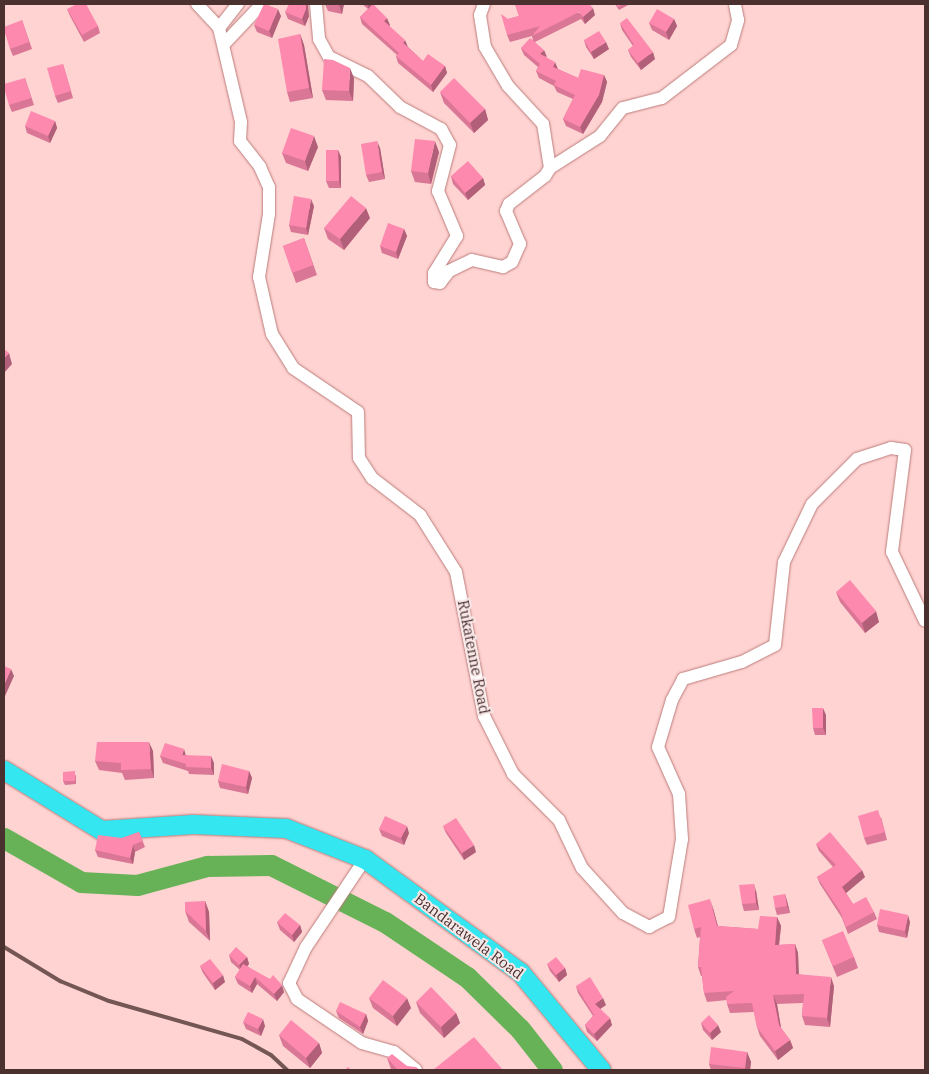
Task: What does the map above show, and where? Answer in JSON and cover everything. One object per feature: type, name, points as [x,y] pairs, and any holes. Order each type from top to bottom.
[{"type":"highway","name":"Bandarawela Road","points":[[4,770],[101,830],[193,824],[286,828],[365,859],[520,972],[601,1070]]},
{"type":"street","name":"Rukatenne Road","points":[[197,4],[219,28],[240,122],[240,141],[260,166],[269,187],[269,214],[259,277],[272,334],[293,368],[358,412],[359,458],[372,478],[420,515],[456,572],[484,716],[513,774],[559,820],[582,868],[623,913],[649,928],[669,917],[682,839],[681,812],[679,794],[658,747],[672,700],[683,679],[742,662],[775,645],[784,562],[812,504],[857,459],[891,448],[904,450],[892,552],[925,622]]},
{"type":"street","points":[[219,28],[238,4]]},
{"type":"street","points":[[224,44],[262,4]]},
{"type":"street","points":[[316,4],[319,39],[329,58],[368,76],[400,107],[441,129],[450,145],[438,191],[457,236],[434,273],[434,282],[440,283],[449,271],[472,260],[503,267],[512,262],[520,244],[506,211],[509,204],[545,176],[550,168],[600,136],[623,108],[662,98],[731,45],[738,20],[735,4]]},
{"type":"street","points":[[484,4],[480,15],[485,47],[508,86],[543,124],[550,168]]},
{"type":"street","points":[[365,859],[322,922],[289,983],[297,999],[362,1043],[394,1052],[416,1070]]},
{"type":"building","points":[[77,4],[86,4],[98,26],[82,35],[67,9]]},
{"type":"building","points":[[264,4],[278,9],[269,31],[254,25]]},
{"type":"building","points":[[289,4],[306,4],[302,19],[285,12]]},
{"type":"building","points":[[373,4],[387,18],[384,21],[405,40],[403,43],[423,61],[428,54],[445,66],[431,85],[396,56],[399,53],[360,17]]},
{"type":"building","points":[[515,4],[589,4],[593,8],[583,17],[579,12],[532,36],[540,26],[507,35],[501,14],[508,19],[519,16]]},
{"type":"building","points":[[657,9],[674,19],[666,32],[649,23]]},
{"type":"building","points":[[627,18],[653,52],[638,63],[628,50],[634,45],[620,23]]},
{"type":"building","points":[[22,20],[29,42],[10,49],[4,27]]},
{"type":"building","points":[[599,31],[606,42],[591,52],[584,40]]},
{"type":"building","points":[[300,34],[309,88],[287,92],[278,39]]},
{"type":"building","points":[[530,38],[544,50],[540,54],[555,62],[553,67],[578,78],[581,69],[604,75],[599,95],[580,127],[563,119],[575,95],[554,85],[556,81],[536,71],[540,64],[521,48]]},
{"type":"building","points":[[324,59],[333,60],[350,68],[349,91],[322,90]]},
{"type":"building","points":[[63,64],[71,91],[55,96],[47,68]]},
{"type":"building","points":[[25,78],[31,98],[9,105],[4,84]]},
{"type":"building","points":[[454,78],[485,109],[470,123],[440,92]]},
{"type":"building","points":[[31,111],[55,121],[48,136],[25,126]]},
{"type":"building","points":[[291,128],[314,136],[305,161],[282,153]]},
{"type":"building","points":[[415,139],[435,141],[428,173],[411,171]]},
{"type":"building","points":[[377,141],[382,172],[366,175],[361,144]]},
{"type":"building","points":[[326,150],[338,150],[339,181],[326,181]]},
{"type":"building","points":[[468,161],[483,178],[465,193],[451,176]]},
{"type":"building","points":[[294,196],[311,199],[306,228],[289,225]]},
{"type":"building","points":[[351,196],[366,208],[340,239],[324,228]]},
{"type":"building","points":[[388,223],[404,229],[396,252],[380,246]]},
{"type":"building","points":[[304,238],[313,265],[292,273],[283,246]]},
{"type":"building","points":[[4,349],[9,353],[4,358]]},
{"type":"building","points":[[850,580],[876,611],[862,623],[836,592]]},
{"type":"building","points":[[4,666],[11,669],[4,685]]},
{"type":"building","points":[[812,708],[823,708],[823,728],[813,728]]},
{"type":"building","points":[[97,742],[149,742],[151,769],[121,770],[121,763],[95,761]]},
{"type":"building","points":[[165,743],[184,749],[182,755],[211,756],[211,768],[186,767],[186,764],[160,756]]},
{"type":"building","points":[[222,764],[249,771],[246,787],[218,781]]},
{"type":"building","points":[[75,771],[75,781],[63,781],[63,772]]},
{"type":"building","points":[[878,810],[885,832],[864,838],[858,816]]},
{"type":"building","points":[[385,816],[407,826],[401,838],[379,829]]},
{"type":"building","points":[[456,818],[474,845],[462,853],[443,826]]},
{"type":"building","points":[[139,832],[143,841],[133,845],[130,858],[95,850],[98,835],[122,838]]},
{"type":"building","points":[[830,832],[862,870],[842,887],[853,904],[866,897],[874,912],[846,927],[840,911],[817,877],[836,865],[816,844]]},
{"type":"building","points":[[754,884],[756,903],[742,904],[739,885]]},
{"type":"building","points":[[785,894],[787,906],[775,908],[773,896]]},
{"type":"building","points":[[710,899],[717,926],[758,929],[760,916],[777,917],[775,945],[795,944],[796,974],[831,977],[827,1018],[802,1016],[804,994],[773,995],[779,1025],[790,1040],[775,1051],[757,1027],[752,1003],[727,1004],[726,997],[734,991],[704,993],[701,967],[698,967],[701,927],[694,929],[688,905]]},
{"type":"building","points":[[205,901],[206,931],[185,911],[185,902]]},
{"type":"building","points":[[880,909],[908,915],[905,931],[877,925]]},
{"type":"building","points":[[285,913],[300,925],[292,935],[277,922]]},
{"type":"building","points":[[843,931],[854,957],[833,966],[822,940]]},
{"type":"building","points":[[236,947],[247,957],[239,965],[229,955]]},
{"type":"building","points":[[556,957],[565,968],[556,975],[547,964]]},
{"type":"building","points":[[210,959],[223,975],[213,983],[200,966]]},
{"type":"building","points":[[243,964],[270,979],[273,975],[282,985],[274,994],[255,977],[250,986],[235,977]]},
{"type":"building","points":[[590,977],[603,998],[595,1004],[610,1018],[594,1034],[585,1025],[594,1015],[576,986]]},
{"type":"building","points":[[383,980],[407,998],[393,1016],[369,998]]},
{"type":"building","points":[[431,987],[456,1013],[441,1027],[416,1002]]},
{"type":"building","points":[[340,1002],[366,1014],[360,1027],[336,1011]]},
{"type":"building","points":[[248,1012],[263,1019],[258,1029],[243,1022]]},
{"type":"building","points":[[709,1015],[718,1025],[710,1033],[701,1023]]},
{"type":"building","points":[[291,1020],[319,1043],[306,1058],[279,1035]]},
{"type":"building","points":[[474,1037],[503,1070],[433,1070]]},
{"type":"building","points":[[711,1047],[747,1052],[745,1068],[709,1064]]},
{"type":"building","points":[[392,1054],[407,1066],[416,1067],[420,1070],[398,1070],[387,1058]]},
{"type":"waterway","points":[[4,838],[81,882],[137,885],[207,866],[271,865],[385,922],[467,977],[520,1029],[552,1070]]},
{"type":"railway","points":[[4,947],[60,981],[109,1001],[242,1039],[271,1055],[287,1070]]}]
